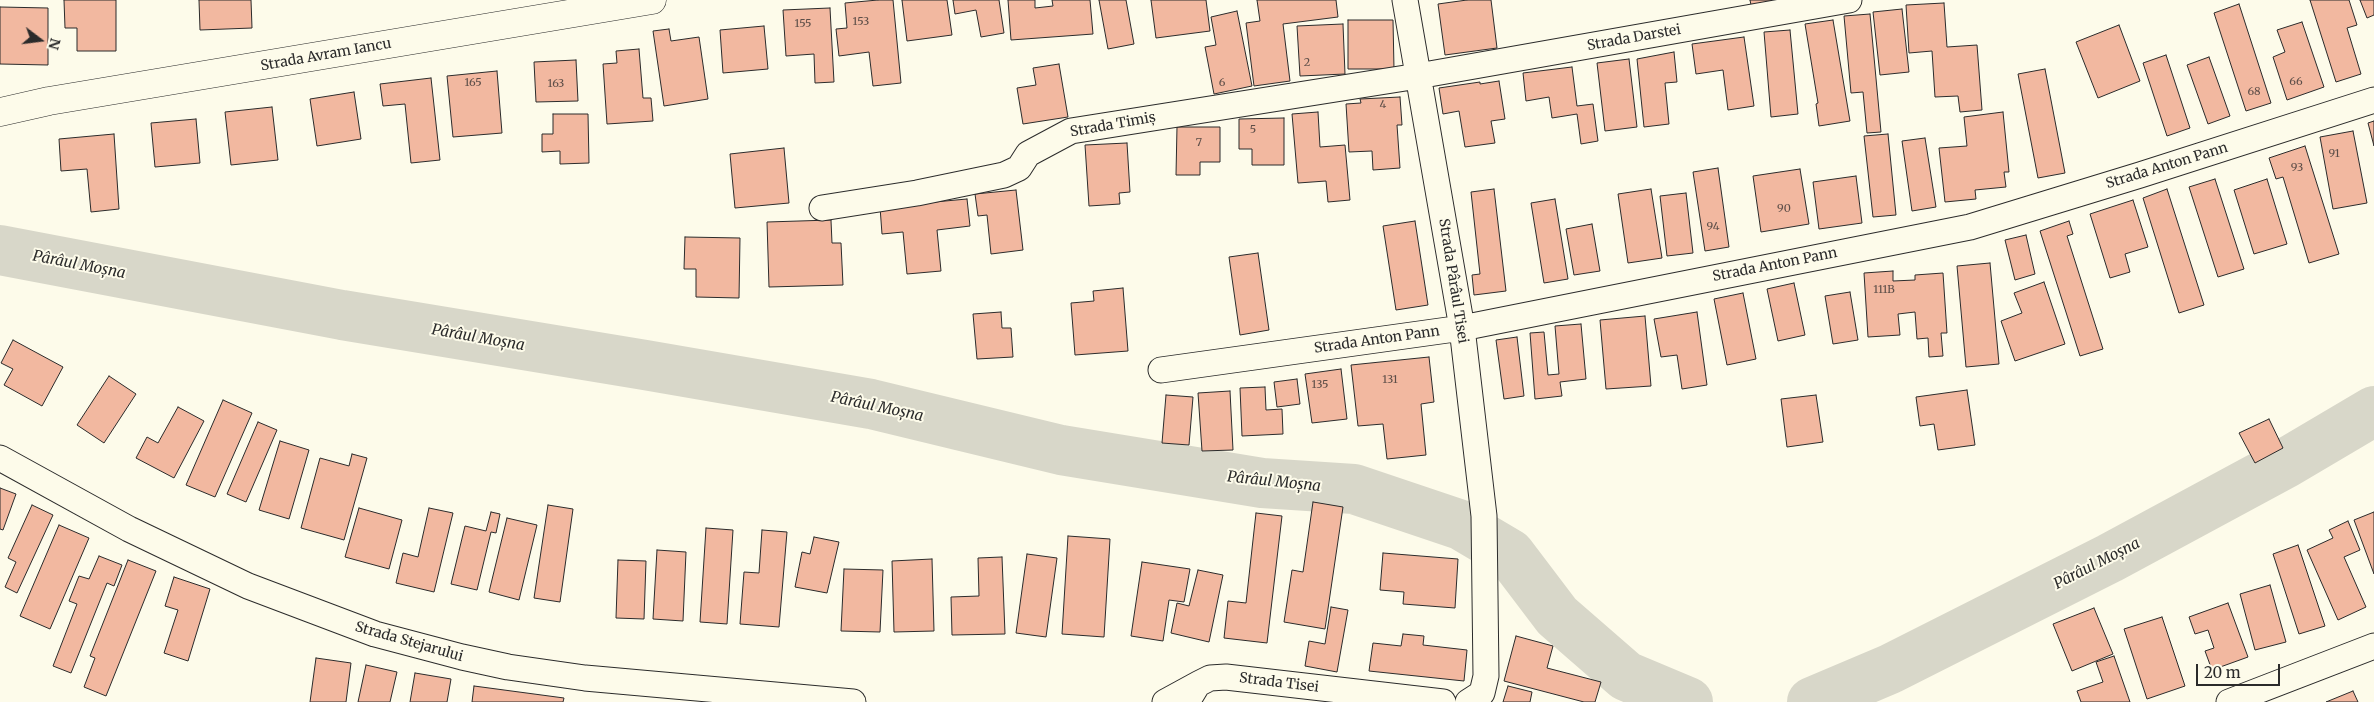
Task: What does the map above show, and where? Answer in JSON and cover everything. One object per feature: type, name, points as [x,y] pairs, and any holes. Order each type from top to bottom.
[{"type":"main road","name":"Strada Avram Iancu","points":[[0,112],[49,101],[652,0]]},
{"type":"street","name":"Strada Pârâul Tisei","points":[[1405,0],[1462,328],[1484,516],[1486,676],[1482,693],[1468,702]]},
{"type":"street","name":"Strada Darstei","points":[[1418,76],[1849,0]]},
{"type":"street","name":"Strada Timiș","points":[[822,208],[917,193],[1004,175],[1019,168],[1028,154],[1049,140],[1071,131],[1418,76]]},
{"type":"street","name":"Strada Anton Pann","points":[[1162,370],[1462,328],[1970,226],[2140,175],[2374,100]]},
{"type":"street","name":"Strada Stejarului","points":[[0,458],[129,529],[248,586],[375,634],[462,658],[508,667],[585,678],[853,702]]},
{"type":"street","points":[[2228,702],[2374,646]]},
{"type":"street","name":"Strada Tisei","points":[[1165,702],[1192,693],[1210,678],[1226,677],[1443,702]]},
{"type":"building","points":[[64,0],[116,0],[116,51],[77,51],[77,28],[65,28]]},
{"type":"building","points":[[199,0],[251,0],[252,28],[200,30]]},
{"type":"building","points":[[893,0],[901,83],[873,86],[869,52],[839,56],[836,29],[847,28],[845,3]]},
{"type":"building","points":[[902,0],[947,0],[952,35],[907,41]]},
{"type":"building","points":[[953,0],[999,0],[1004,33],[981,37],[976,10],[955,14]]},
{"type":"building","points":[[1008,0],[1035,0],[1035,8],[1053,6],[1052,0],[1090,0],[1093,34],[1011,40]]},
{"type":"building","points":[[1099,0],[1126,0],[1134,44],[1108,49]]},
{"type":"building","points":[[1151,0],[1206,0],[1210,31],[1156,38]]},
{"type":"building","points":[[1257,0],[1336,0],[1338,17],[1283,24],[1290,81],[1254,86],[1246,23],[1260,21]]},
{"type":"building","points":[[1467,0],[1491,0],[1497,48],[1445,55],[1438,4]]},
{"type":"building","points":[[1750,0],[1778,0],[1751,5]]},
{"type":"building","points":[[2310,0],[2349,0],[2357,25],[2347,28],[2361,74],[2336,82]]},
{"type":"building","points":[[2360,0],[2374,0],[2374,15],[2367,18]]},
{"type":"building","points":[[1944,3],[1947,47],[1977,45],[1982,110],[1960,112],[1958,96],[1935,97],[1932,51],[1909,53],[1906,5]]},
{"type":"building","points":[[2239,4],[2271,103],[2246,111],[2214,13]]},
{"type":"building","points":[[0,7],[48,8],[48,65],[0,64]]},
{"type":"building","points":[[830,8],[834,82],[815,83],[814,54],[786,56],[783,10]]},
{"type":"building","points":[[1902,9],[1909,72],[1880,75],[1873,12]]},
{"type":"building","points":[[1237,11],[1252,86],[1214,94],[1205,47],[1216,45],[1211,17]]},
{"type":"building","points":[[1870,14],[1881,132],[1867,133],[1863,92],[1851,93],[1844,16]]},
{"type":"building","points":[[1348,20],[1393,20],[1394,69],[1348,69]]},
{"type":"building","points":[[1833,20],[1850,121],[1819,126],[1816,104],[1818,103],[1805,24]]},
{"type":"building","points":[[2302,22],[2324,87],[2287,100],[2273,57],[2285,52],[2277,30]]},
{"type":"building","points":[[1343,24],[1345,74],[1300,76],[1297,26]]},
{"type":"building","points":[[2119,25],[2140,81],[2098,98],[2076,42]]},
{"type":"building","points":[[764,26],[768,69],[723,73],[720,30]]},
{"type":"building","points":[[669,29],[671,41],[699,37],[708,99],[664,106],[653,31]]},
{"type":"building","points":[[1790,30],[1798,114],[1771,117],[1764,32]]},
{"type":"building","points":[[1744,37],[1754,106],[1728,110],[1723,70],[1696,74],[1692,44]]},
{"type":"building","points":[[639,49],[643,98],[651,98],[653,121],[607,124],[603,64],[617,63],[616,51]]},
{"type":"building","points":[[1674,52],[1677,82],[1665,83],[1669,124],[1644,127],[1637,59]]},
{"type":"building","points":[[2166,55],[2190,128],[2167,136],[2143,63]]},
{"type":"building","points":[[2209,57],[2230,116],[2208,124],[2187,65]]},
{"type":"building","points":[[1629,59],[1637,127],[1605,131],[1597,63]]},
{"type":"building","points":[[576,60],[578,101],[536,102],[534,62]]},
{"type":"building","points":[[1059,64],[1068,117],[1023,124],[1017,88],[1036,85],[1033,68]]},
{"type":"building","points":[[1572,67],[1577,106],[1593,104],[1598,141],[1581,144],[1577,114],[1552,118],[1549,97],[1526,101],[1523,73]]},
{"type":"building","points":[[2045,69],[2065,173],[2038,178],[2018,74]]},
{"type":"building","points":[[497,71],[502,133],[453,137],[447,76]]},
{"type":"building","points":[[431,78],[440,160],[411,163],[405,104],[383,106],[380,84]]},
{"type":"building","points":[[1499,81],[1505,119],[1491,121],[1495,143],[1465,147],[1459,111],[1443,114],[1439,88]]},
{"type":"building","points":[[354,92],[361,139],[317,146],[310,99]]},
{"type":"building","points":[[1400,97],[1402,125],[1397,125],[1400,168],[1373,170],[1372,151],[1349,152],[1346,104],[1361,103],[1360,99]]},
{"type":"building","points":[[272,107],[278,160],[231,165],[225,112]]},
{"type":"building","points":[[1318,112],[1320,147],[1345,145],[1350,200],[1328,202],[1326,181],[1298,183],[1292,114]]},
{"type":"building","points":[[2003,112],[2009,172],[2004,172],[2006,187],[1975,190],[1976,199],[1945,202],[1939,148],[1967,146],[1964,117]]},
{"type":"building","points":[[553,114],[588,114],[589,163],[560,164],[560,151],[542,152],[542,134],[553,134]]},
{"type":"building","points":[[1284,118],[1284,165],[1252,165],[1252,149],[1239,149],[1239,119]]},
{"type":"building","points":[[196,119],[200,163],[155,167],[151,123]]},
{"type":"building","points":[[2374,121],[2374,146],[2368,123]]},
{"type":"building","points":[[1177,127],[1220,127],[1220,162],[1200,162],[1200,175],[1176,175]]},
{"type":"building","points":[[2353,131],[2367,203],[2333,209],[2320,137]]},
{"type":"building","points":[[114,134],[119,209],[91,212],[87,169],[61,171],[59,139]]},
{"type":"building","points":[[1888,134],[1896,215],[1873,217],[1864,136]]},
{"type":"building","points":[[1925,138],[1936,207],[1912,211],[1902,141]]},
{"type":"building","points":[[1127,143],[1130,192],[1119,193],[1120,204],[1089,206],[1085,145]]},
{"type":"building","points":[[2305,146],[2339,254],[2309,263],[2283,177],[2276,179],[2269,158]]},
{"type":"building","points":[[784,148],[789,203],[735,208],[730,154]]},
{"type":"building","points":[[1718,168],[1729,247],[1705,251],[1693,172]]},
{"type":"building","points":[[1800,169],[1809,224],[1761,232],[1753,176]]},
{"type":"building","points":[[1856,176],[1862,223],[1819,229],[1813,182]]},
{"type":"building","points":[[2215,179],[2244,269],[2218,277],[2189,187]]},
{"type":"building","points":[[2267,179],[2287,244],[2254,254],[2234,190]]},
{"type":"building","points":[[1494,189],[1506,291],[1474,295],[1472,275],[1480,274],[1471,192]]},
{"type":"building","points":[[1651,189],[1662,258],[1628,263],[1618,194]]},
{"type":"building","points":[[2167,189],[2204,305],[2179,313],[2143,198]]},
{"type":"building","points":[[1016,190],[1023,250],[991,254],[987,215],[978,216],[975,194]]},
{"type":"building","points":[[1686,193],[1693,253],[1667,256],[1660,196]]},
{"type":"building","points":[[967,199],[970,226],[937,230],[941,271],[907,274],[903,232],[882,234],[880,207]]},
{"type":"building","points":[[1555,199],[1568,279],[1544,283],[1531,203]]},
{"type":"building","points":[[2133,200],[2148,247],[2125,254],[2130,272],[2110,278],[2090,214]]},
{"type":"building","points":[[831,220],[832,243],[841,243],[843,285],[769,287],[767,222]]},
{"type":"building","points":[[1415,221],[1428,305],[1396,310],[1383,226]]},
{"type":"building","points":[[2069,221],[2073,234],[2067,236],[2103,349],[2080,356],[2040,231]]},
{"type":"building","points":[[1592,224],[1600,271],[1574,275],[1566,229]]},
{"type":"building","points":[[2026,235],[2035,274],[2015,280],[2005,240]]},
{"type":"building","points":[[685,237],[740,238],[739,298],[696,297],[696,269],[684,269]]},
{"type":"building","points":[[1258,253],[1269,330],[1240,335],[1229,257]]},
{"type":"building","points":[[1990,263],[1999,364],[1966,367],[1957,266]]},
{"type":"building","points":[[1893,271],[1893,281],[1915,280],[1915,275],[1943,273],[1947,333],[1941,333],[1943,356],[1929,357],[1928,338],[1917,339],[1915,312],[1898,314],[1900,335],[1868,337],[1864,273]]},
{"type":"building","points":[[2044,282],[2065,344],[2015,361],[2001,321],[2022,313],[2014,293]]},
{"type":"building","points":[[1794,283],[1805,335],[1778,341],[1767,289]]},
{"type":"building","points":[[1123,288],[1128,351],[1075,355],[1071,303],[1094,301],[1093,291]]},
{"type":"building","points":[[1850,292],[1858,340],[1833,344],[1825,296]]},
{"type":"building","points":[[1743,293],[1756,359],[1727,365],[1714,299]]},
{"type":"building","points":[[1001,312],[1002,328],[1011,328],[1013,357],[977,359],[973,314]]},
{"type":"building","points":[[1697,312],[1707,385],[1682,389],[1677,355],[1661,357],[1654,319]]},
{"type":"building","points":[[1645,316],[1651,386],[1606,389],[1600,320]]},
{"type":"building","points":[[1581,324],[1586,379],[1560,382],[1562,396],[1535,399],[1530,333],[1544,332],[1548,375],[1559,374],[1555,326]]},
{"type":"building","points":[[1517,337],[1524,396],[1504,399],[1496,340]]},
{"type":"building","points":[[13,340],[63,367],[42,406],[4,385],[13,369],[1,363]]},
{"type":"building","points":[[1429,357],[1434,402],[1421,404],[1426,455],[1387,459],[1383,424],[1358,426],[1351,365]]},
{"type":"building","points":[[1341,369],[1347,419],[1312,423],[1305,374]]},
{"type":"building","points":[[109,376],[136,394],[104,443],[77,425]]},
{"type":"building","points":[[1297,379],[1300,404],[1277,407],[1274,382]]},
{"type":"building","points":[[1265,387],[1266,410],[1282,409],[1283,434],[1242,436],[1240,388]]},
{"type":"building","points":[[1967,390],[1975,445],[1938,450],[1934,424],[1920,426],[1916,397]]},
{"type":"building","points":[[1230,391],[1233,450],[1202,451],[1198,393]]},
{"type":"building","points":[[1166,395],[1193,397],[1189,445],[1162,443]]},
{"type":"building","points":[[1816,395],[1823,442],[1787,447],[1781,399]]},
{"type":"building","points":[[223,400],[252,413],[215,497],[186,485]]},
{"type":"building","points":[[178,407],[204,421],[174,478],[136,458],[147,437],[158,443]]},
{"type":"building","points":[[2269,419],[2283,448],[2255,463],[2239,433]]},
{"type":"building","points":[[258,422],[277,430],[246,502],[227,494]]},
{"type":"building","points":[[280,441],[309,450],[289,519],[259,510]]},
{"type":"building","points":[[352,454],[367,458],[344,540],[301,528],[320,458],[349,466]]},
{"type":"building","points":[[0,488],[16,494],[3,530],[0,529]]},
{"type":"building","points":[[1313,502],[1343,507],[1325,629],[1284,622],[1292,570],[1303,572]]},
{"type":"building","points":[[32,505],[53,515],[17,593],[5,587],[16,562],[8,558]]},
{"type":"building","points":[[548,505],[573,509],[560,602],[534,598]]},
{"type":"building","points":[[359,508],[402,520],[389,569],[345,557]]},
{"type":"building","points":[[429,508],[453,513],[434,592],[396,583],[403,553],[418,557]]},
{"type":"building","points":[[491,512],[500,514],[496,533],[491,532],[477,590],[451,584],[465,526],[486,531]]},
{"type":"building","points":[[2374,512],[2374,574],[2354,520]]},
{"type":"building","points":[[1256,513],[1282,516],[1267,643],[1224,638],[1228,601],[1246,603]]},
{"type":"building","points":[[507,518],[537,525],[519,600],[489,592]]},
{"type":"building","points":[[2348,521],[2360,550],[2344,557],[2366,607],[2338,620],[2307,550],[2333,538],[2329,530]]},
{"type":"building","points":[[59,525],[89,538],[50,629],[20,616]]},
{"type":"building","points":[[706,528],[733,530],[727,624],[700,622]]},
{"type":"building","points":[[762,530],[787,532],[779,627],[740,624],[744,572],[759,573]]},
{"type":"building","points":[[1068,536],[1110,539],[1104,637],[1062,634]]},
{"type":"building","points":[[814,537],[839,542],[827,593],[795,587],[802,552],[810,554]]},
{"type":"building","points":[[2298,545],[2325,626],[2299,634],[2273,554]]},
{"type":"building","points":[[657,550],[686,552],[683,621],[653,619]]},
{"type":"building","points":[[1383,553],[1458,559],[1455,608],[1403,604],[1404,592],[1380,590]]},
{"type":"building","points":[[1027,554],[1057,558],[1046,637],[1016,633]]},
{"type":"building","points":[[99,556],[122,565],[114,586],[107,583],[71,673],[53,666],[77,604],[69,601],[79,576],[89,579]]},
{"type":"building","points":[[1002,557],[1005,634],[952,635],[951,597],[979,596],[978,558]]},
{"type":"building","points":[[932,559],[934,631],[894,632],[892,561]]},
{"type":"building","points":[[128,560],[156,571],[106,696],[84,687],[95,658],[90,656]]},
{"type":"building","points":[[618,560],[646,561],[644,619],[616,618]]},
{"type":"building","points":[[1142,562],[1190,569],[1184,602],[1169,600],[1163,641],[1131,636]]},
{"type":"building","points":[[844,569],[883,570],[880,632],[841,631]]},
{"type":"building","points":[[1198,570],[1223,575],[1209,642],[1171,633],[1177,603],[1189,606]]},
{"type":"building","points":[[174,577],[210,589],[188,661],[164,653],[178,610],[165,606]]},
{"type":"building","points":[[2270,585],[2286,642],[2255,650],[2240,594]]},
{"type":"building","points":[[2228,603],[2248,657],[2212,670],[2205,651],[2214,648],[2208,630],[2195,634],[2189,617]]},
{"type":"building","points":[[1331,607],[1348,610],[1337,672],[1305,666],[1309,641],[1325,644]]},
{"type":"building","points":[[2094,608],[2113,654],[2072,671],[2053,624]]},
{"type":"building","points":[[2162,617],[2185,686],[2147,699],[2124,629]]},
{"type":"building","points":[[1403,634],[1424,636],[1423,645],[1467,650],[1464,681],[1369,671],[1373,643],[1401,646]]},
{"type":"building","points":[[1516,636],[1553,646],[1547,668],[1601,682],[1595,702],[1584,702],[1504,681]]},
{"type":"building","points":[[2114,656],[2130,702],[2081,702],[2077,691],[2103,682],[2096,662]]},
{"type":"building","points":[[316,658],[351,663],[346,702],[310,702]]},
{"type":"building","points":[[366,665],[397,672],[390,702],[358,702]]},
{"type":"building","points":[[415,673],[451,679],[447,702],[410,702]]},
{"type":"building","points":[[474,686],[564,698],[563,702],[472,702]]},
{"type":"building","points":[[1508,686],[1532,692],[1530,702],[1503,702]]},
{"type":"building","points":[[2353,691],[2358,702],[2326,702]]},
{"type":"waterway","name":"Pârâul Moșna","points":[[0,250],[342,315],[871,404],[1061,450],[1262,483],[1354,489],[1461,525],[1510,554],[1557,616],[1626,676],[1688,702]]},
{"type":"waterway","name":"Pârâul Moșna","points":[[1812,702],[1890,669],[2110,558],[2286,463],[2374,411]]}]
